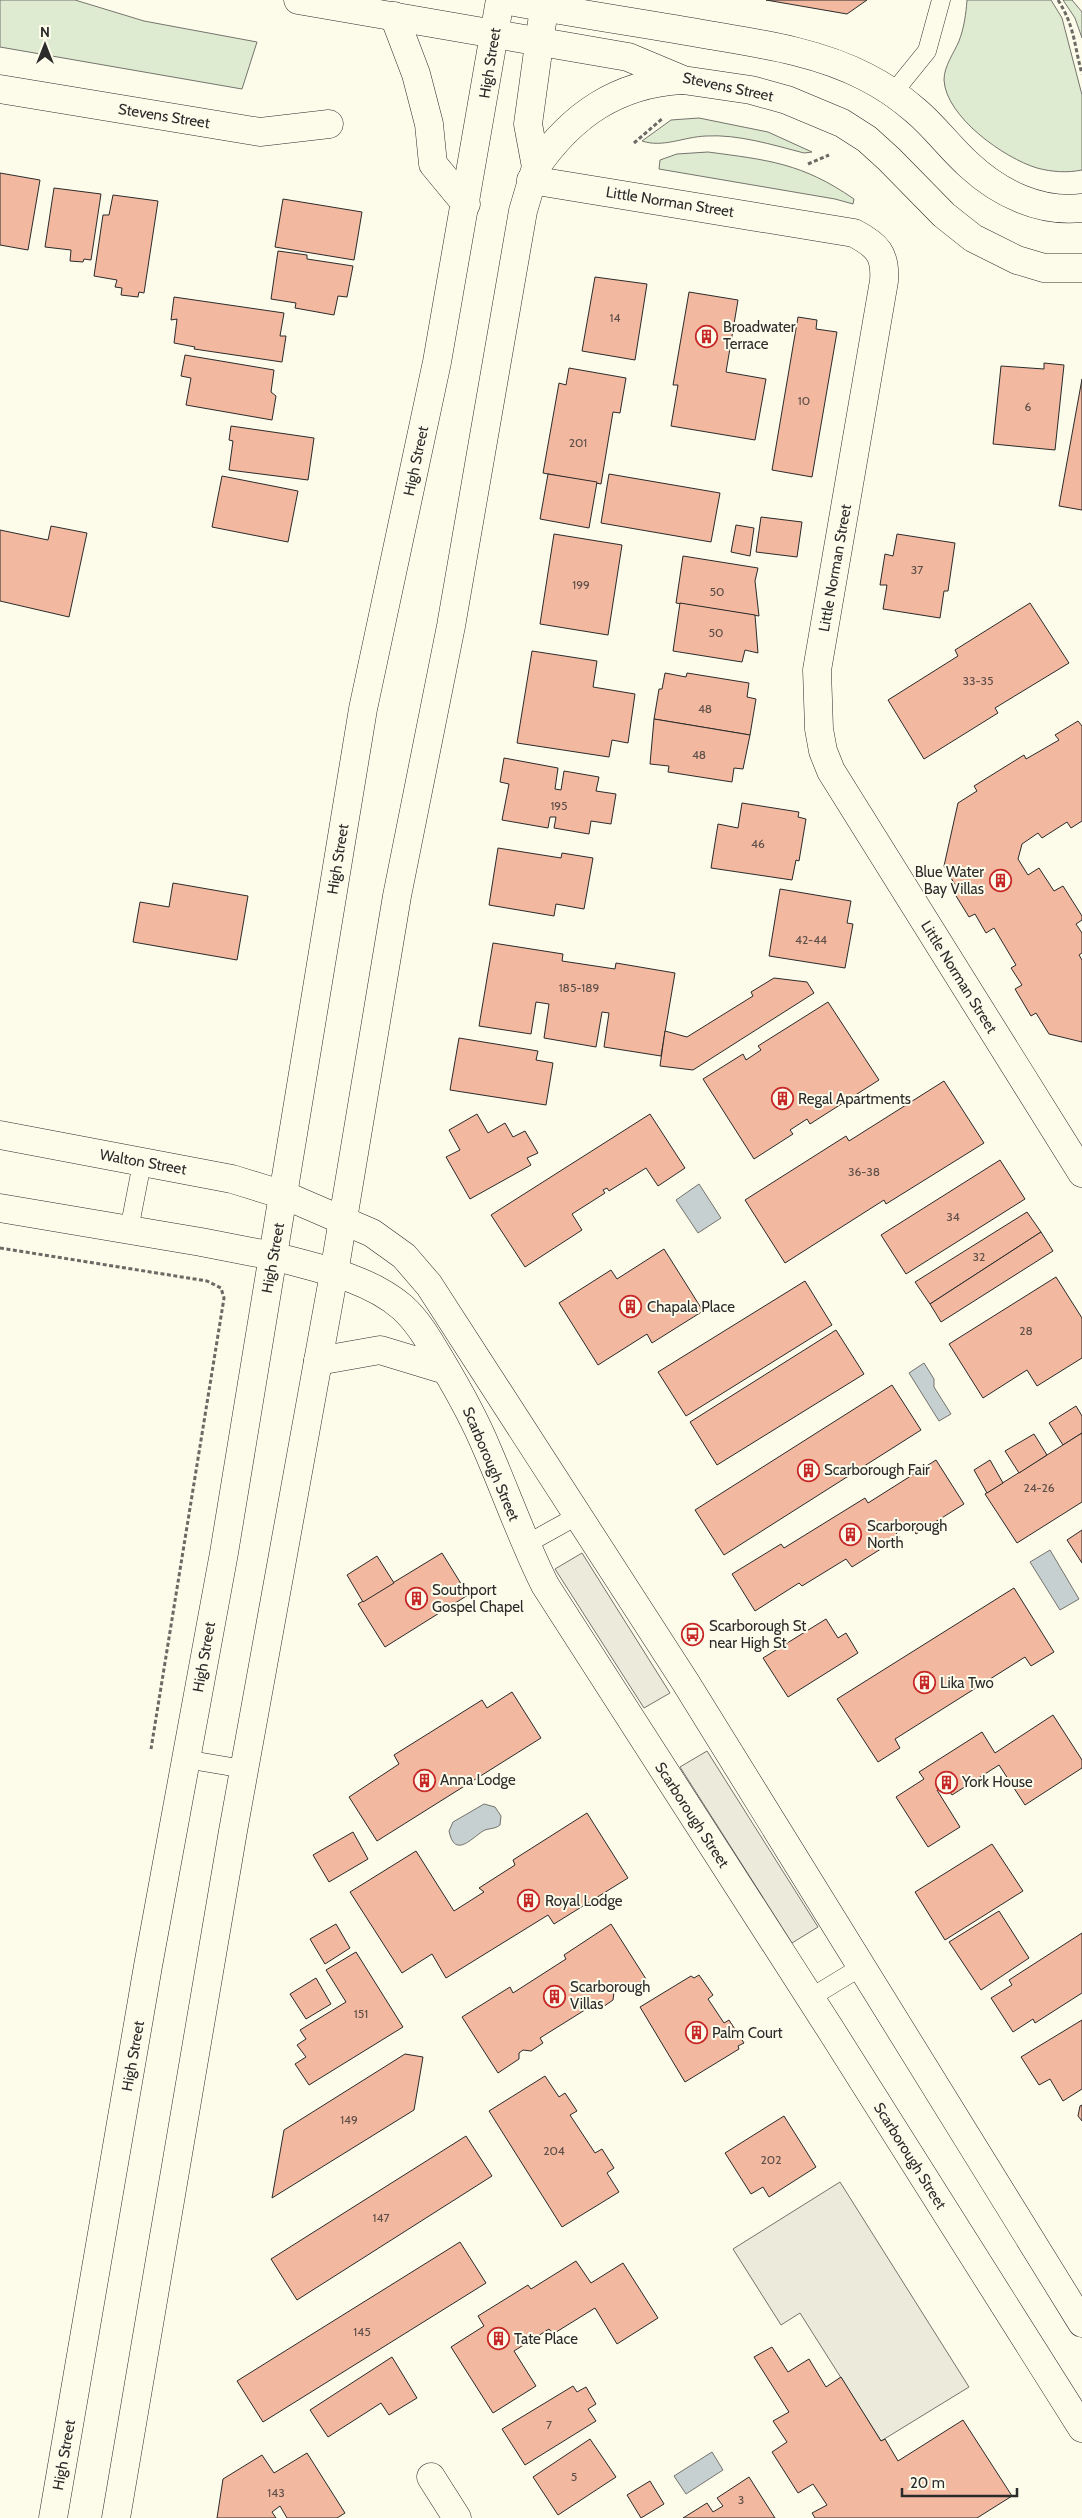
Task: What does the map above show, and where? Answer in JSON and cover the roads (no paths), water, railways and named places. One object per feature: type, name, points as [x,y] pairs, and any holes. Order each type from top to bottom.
[{"type":"main road","name":"Stevens Street","points":[[298,0],[628,57],[683,80],[751,90],[787,100],[842,123],[867,140],[889,159],[944,215],[973,238],[1017,260],[1044,268],[1082,268]]},
{"type":"main road","name":"High Street","points":[[53,2518],[185,1759],[224,1553],[363,709],[437,362],[500,0]]},
{"type":"main road","points":[[504,0],[760,44],[804,54],[839,65],[893,93],[917,111],[968,164],[990,183],[1014,197],[1038,204],[1070,210],[1082,208]]},
{"type":"main road","points":[[533,174],[528,124],[544,8]]},
{"type":"main road","points":[[394,16],[416,74],[429,124],[433,164],[466,204]]},
{"type":"main road","points":[[116,2518],[244,1769],[344,1220],[397,896],[443,669],[521,221],[533,174],[552,144],[568,128],[620,92],[641,85],[683,80]]},
{"type":"main road","name":"Stevens Street","points":[[0,89],[260,132],[329,124]]},
{"type":"main road","name":"Little Norman Street","points":[[533,174],[854,233],[872,242],[883,257],[884,281],[817,670],[819,730],[823,751],[831,771],[872,840],[1082,1173]]},
{"type":"main road","name":"Walton Street","points":[[0,1135],[232,1179],[284,1195]]},
{"type":"main road","points":[[284,1195],[344,1220],[397,1249],[430,1285],[686,1683],[1082,2323]]},
{"type":"main road","points":[[0,1208],[273,1256]]},
{"type":"main road","name":"Scarborough Street","points":[[273,1256],[334,1273],[377,1291],[402,1307],[431,1344],[463,1399],[488,1450],[525,1545],[545,1585],[810,1998],[1082,2428]]},
{"type":"main road","points":[[318,1361],[380,1350],[446,1370]]},
{"type":"main road","points":[[431,2476],[457,2518]]},
{"type":"lane","points":[[893,93],[927,51],[941,0]]},
{"type":"lane","points":[[129,1230],[142,1163]]},
{"type":"lane","points":[[525,1545],[577,1516]]},
{"type":"lane","points":[[185,1759],[244,1769]]},
{"type":"lane","points":[[810,1998],[861,1968]]},
{"type":"place","name":"Broadwater Terrace","points":[[707,336]]},
{"type":"place","name":"Blue Water Bay Villas","points":[[1000,881]]},
{"type":"place","name":"Regal Apartments","points":[[782,1099]]},
{"type":"place","name":"Chapala Place","points":[[631,1307]]},
{"type":"place","name":"Scarborough Fair","points":[[808,1470]]},
{"type":"place","name":"Scarborough North","points":[[851,1535]]},
{"type":"place","name":"Southport Gospel Chapel","points":[[416,1599]]},
{"type":"place","name":"Scarborough St near High St","points":[[693,1635]]},
{"type":"place","name":"Lika Two","points":[[924,1683]]},
{"type":"place","name":"Anna Lodge","points":[[424,1780]]},
{"type":"place","name":"York House","points":[[946,1782]]},
{"type":"place","name":"Royal Lodge","points":[[529,1901]]},
{"type":"place","name":"Scarborough Villas","points":[[554,1996]]},
{"type":"place","name":"Palm Court","points":[[696,2033]]},
{"type":"place","name":"Tate Place","points":[[498,2339]]}]
